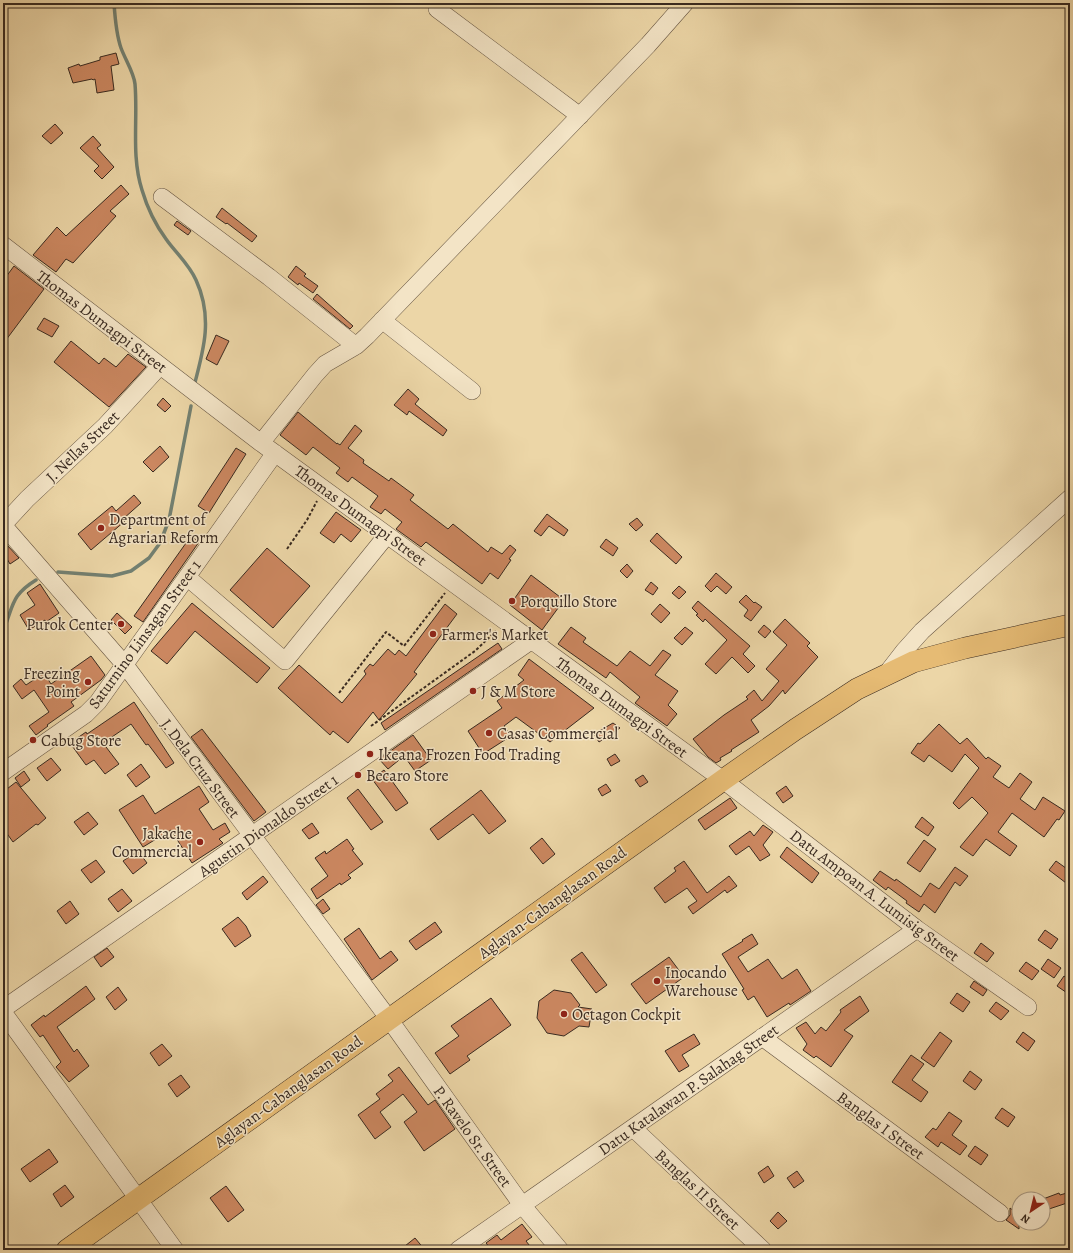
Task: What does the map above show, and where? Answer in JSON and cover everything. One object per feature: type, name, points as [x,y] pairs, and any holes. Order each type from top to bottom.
[{"type":"main road","name":"Aglayan-Cabanglasan Road","points":[[67,1250],[722,780],[856,689],[913,662],[965,648],[1070,625]]},
{"type":"street","points":[[261,443],[314,375],[325,364],[356,346],[382,320],[648,45],[685,3]]},
{"type":"street","points":[[437,9],[580,116]]},
{"type":"street","points":[[162,197],[356,346]]},
{"type":"street","name":"Thomas Dumagpi Street","points":[[3,245],[261,443],[722,780]]},
{"type":"street","points":[[382,320],[472,391]]},
{"type":"street","name":"J. Nellas Street","points":[[3,525],[27,499],[105,426],[160,366]]},
{"type":"street","name":"Saturnino Linsagan Street 1","points":[[3,772],[86,714],[98,702],[275,453]]},
{"type":"street","points":[[887,674],[904,651],[922,631],[1070,498]]},
{"type":"street","name":"J. Dela Cruz Street","points":[[3,525],[124,665],[389,1019]]},
{"type":"street","points":[[187,577],[285,661],[387,535]]},
{"type":"street","name":"Agustin Dionaldo Street 1","points":[[3,1009],[532,640]]},
{"type":"street","name":"Datu Ampoan A. Lumisig Street","points":[[722,780],[917,929],[1028,1007]]},
{"type":"street","name":"Datu Katalawan P. Salahag Street","points":[[458,1250],[917,929]]},
{"type":"street","points":[[3,1012],[175,1250]]},
{"type":"street","name":"P. Ravelo Sr. Street","points":[[389,1019],[522,1205],[560,1250]]},
{"type":"street","name":"Banglas I Street","points":[[762,1037],[1000,1213]]},
{"type":"street","name":"Banglas II Street","points":[[633,1128],[763,1250]]},
{"type":"path","points":[[287,549],[307,520],[323,488]]},
{"type":"path","points":[[339,693],[386,632],[404,646],[453,583]]},
{"type":"path","points":[[371,726],[482,645],[505,621]]},
{"type":"building","points":[[116,53],[119,64],[111,66],[114,90],[97,93],[95,79],[73,83],[68,68],[79,64],[80,66],[100,60],[100,57]]},
{"type":"building","points":[[55,124],[63,133],[51,144],[42,136]]},
{"type":"building","points":[[93,136],[101,145],[97,148],[114,167],[102,179],[94,171],[99,166],[80,148]]},
{"type":"building","points":[[121,185],[129,194],[110,211],[116,216],[73,263],[66,259],[56,272],[33,255],[57,227],[66,236]]},
{"type":"building","points":[[222,208],[257,236],[252,242],[227,223],[226,224],[216,217]]},
{"type":"building","points":[[177,221],[191,231],[188,235],[174,225]]},
{"type":"building","points":[[14,266],[44,289],[3,344],[3,281]]},
{"type":"building","points":[[296,266],[306,274],[304,276],[318,286],[313,293],[299,283],[298,285],[288,277]]},
{"type":"building","points":[[317,294],[353,326],[350,329],[313,299]]},
{"type":"building","points":[[44,318],[59,326],[52,337],[37,329]]},
{"type":"building","points":[[216,335],[229,341],[217,365],[206,359]]},
{"type":"building","points":[[71,341],[99,364],[104,358],[116,367],[128,354],[146,367],[109,407],[54,362]]},
{"type":"building","points":[[408,389],[419,399],[415,404],[447,430],[443,436],[409,411],[407,415],[394,405]]},
{"type":"building","points":[[163,398],[171,406],[165,412],[157,405]]},
{"type":"building","points":[[298,412],[340,445],[355,425],[362,431],[348,448],[364,460],[363,463],[389,481],[391,478],[414,495],[410,500],[448,529],[453,524],[488,552],[491,547],[502,554],[510,545],[516,550],[509,559],[511,560],[498,579],[490,573],[482,584],[426,542],[421,547],[396,529],[402,522],[385,509],[381,514],[370,507],[378,496],[352,477],[348,482],[336,473],[340,468],[313,447],[306,455],[280,435]]},
{"type":"building","points":[[160,446],[169,457],[153,472],[143,462]]},
{"type":"building","points":[[236,448],[246,454],[209,513],[198,506]]},
{"type":"building","name":"Department of Agrarian Reform","points":[[134,495],[141,503],[123,519],[125,521],[91,550],[78,534],[112,506],[116,511]]},
{"type":"building","points":[[336,512],[361,530],[351,542],[341,534],[334,543],[320,533]]},
{"type":"building","points":[[547,514],[568,530],[564,536],[549,526],[541,536],[534,531]]},
{"type":"building","points":[[637,518],[643,525],[636,531],[629,524]]},
{"type":"building","points":[[657,533],[682,557],[676,564],[650,541]]},
{"type":"building","points":[[191,536],[199,542],[143,622],[134,616]]},
{"type":"building","points":[[606,539],[618,548],[613,556],[600,547]]},
{"type":"building","points":[[7,545],[19,558],[10,564],[3,552],[3,547]]},
{"type":"building","points":[[267,548],[310,586],[273,628],[230,590]]},
{"type":"building","points":[[627,564],[633,571],[627,578],[620,571]]},
{"type":"building","points":[[716,573],[732,587],[726,594],[717,586],[711,592],[705,586]]},
{"type":"building","points":[[531,575],[564,600],[542,630],[510,605]]},
{"type":"building","points":[[651,582],[658,588],[653,595],[645,590]]},
{"type":"building","points":[[40,584],[59,613],[46,622],[45,620],[29,630],[20,615],[35,605],[27,593]]},
{"type":"building","points":[[679,586],[686,592],[679,599],[672,593]]},
{"type":"building","points":[[746,595],[754,603],[755,602],[762,607],[751,621],[744,616],[748,610],[739,602]]},
{"type":"building","points":[[698,601],[750,646],[743,654],[755,666],[748,673],[732,657],[716,674],[705,664],[727,640],[705,619],[703,622],[696,615],[698,614],[692,608]]},
{"type":"building","points":[[192,603],[270,668],[257,683],[195,631],[167,664],[151,651]]},
{"type":"building","points":[[445,604],[457,614],[414,672],[417,674],[379,720],[373,712],[348,743],[333,731],[330,735],[278,688],[299,665],[342,703],[366,674],[364,671],[370,664],[373,666],[388,649],[395,655],[399,650],[406,656]]},
{"type":"building","points":[[660,604],[670,613],[661,623],[651,614]]},
{"type":"building","name":"Purok Center","points":[[117,613],[132,627],[125,634],[111,620]]},
{"type":"building","points":[[785,619],[810,643],[807,646],[818,657],[785,694],[783,690],[769,706],[751,720],[759,732],[731,750],[732,751],[720,758],[721,760],[716,763],[708,757],[693,739],[748,699],[746,697],[754,690],[762,701],[779,681],[766,669],[787,645],[773,632]]},
{"type":"building","points":[[764,625],[771,631],[765,638],[758,632]]},
{"type":"building","points":[[571,627],[586,638],[583,642],[617,666],[630,651],[650,666],[663,650],[671,655],[655,675],[678,691],[668,705],[677,714],[667,726],[635,703],[640,697],[610,672],[606,678],[558,644]]},
{"type":"building","points":[[685,627],[693,633],[682,645],[674,638]]},
{"type":"building","points":[[498,643],[502,649],[385,730],[381,723]]},
{"type":"building","points":[[91,656],[105,675],[101,680],[71,702],[74,706],[47,725],[48,726],[36,735],[29,726],[49,712],[34,690],[22,699],[13,686],[21,679],[26,685],[44,673],[51,684]]},
{"type":"building","points":[[529,659],[594,708],[550,742],[516,717],[504,726],[511,736],[483,754],[468,731],[502,708],[497,701],[524,680],[518,675]]},
{"type":"building","points":[[134,702],[174,763],[166,768],[148,744],[146,745],[131,724],[103,743],[119,764],[105,774],[94,760],[86,765],[70,743],[86,732],[87,734]]},
{"type":"building","points":[[613,723],[620,728],[599,742],[594,734]]},
{"type":"building","points":[[939,724],[960,744],[967,738],[986,759],[988,757],[1001,766],[993,777],[1009,788],[1020,773],[1032,782],[1020,799],[1035,810],[1043,797],[1065,811],[1044,837],[1012,813],[998,832],[1017,846],[1010,856],[986,839],[973,856],[960,847],[988,813],[972,797],[959,809],[953,803],[979,768],[965,754],[952,772],[929,755],[924,762],[911,753],[918,743],[920,744]]},
{"type":"building","points":[[202,729],[266,812],[254,821],[191,737]]},
{"type":"building","points":[[413,735],[431,760],[415,771],[404,756],[388,769],[379,759]]},
{"type":"building","points":[[615,754],[620,761],[611,766],[607,759]]},
{"type":"building","points":[[51,758],[61,770],[47,781],[37,768]]},
{"type":"building","points":[[141,764],[150,777],[136,787],[127,775]]},
{"type":"building","points":[[384,770],[408,803],[396,811],[372,779]]},
{"type":"building","points":[[24,771],[30,780],[21,787],[15,778]]},
{"type":"building","points":[[643,775],[648,782],[640,787],[635,780]]},
{"type":"building","points":[[16,782],[46,818],[13,842],[3,828],[3,792]]},
{"type":"building","points":[[606,784],[611,791],[602,796],[598,789]]},
{"type":"building","points":[[199,786],[209,802],[199,809],[213,830],[225,823],[230,832],[219,839],[223,843],[192,863],[171,830],[143,847],[119,810],[143,795],[155,814]]},
{"type":"building","points":[[786,786],[793,796],[783,803],[776,793]]},
{"type":"building","points":[[358,789],[383,822],[371,830],[347,798]]},
{"type":"building","points":[[481,790],[506,821],[489,834],[473,814],[438,840],[430,829]]},
{"type":"building","points":[[730,798],[737,808],[705,830],[698,820]]},
{"type":"building","points":[[88,812],[98,824],[84,835],[74,822]]},
{"type":"building","points":[[922,817],[934,827],[928,836],[915,827]]},
{"type":"building","points":[[312,823],[319,833],[309,839],[302,830]]},
{"type":"building","points":[[763,825],[773,832],[763,845],[770,855],[760,861],[749,846],[736,855],[729,846],[750,831],[754,836]]},
{"type":"building","points":[[542,838],[555,854],[543,864],[530,848]]},
{"type":"building","points":[[347,839],[354,849],[352,850],[363,864],[348,875],[351,878],[341,885],[340,883],[317,899],[311,889],[328,876],[315,858],[325,851],[326,854]]},
{"type":"building","points":[[924,840],[936,849],[920,872],[907,863]]},
{"type":"building","points":[[787,847],[819,873],[812,883],[780,857]]},
{"type":"building","points":[[138,851],[147,863],[133,874],[123,861]]},
{"type":"building","points":[[96,860],[105,872],[91,883],[81,870]]},
{"type":"building","points":[[684,861],[707,893],[729,876],[737,886],[727,893],[725,890],[693,914],[688,907],[697,901],[687,888],[665,903],[654,888],[676,871],[674,868]]},
{"type":"building","points":[[1056,861],[1070,871],[1070,886],[1049,870]]},
{"type":"building","points":[[955,867],[968,876],[960,886],[955,882],[935,913],[924,904],[919,912],[888,887],[886,890],[873,880],[880,871],[895,881],[896,879],[921,897],[930,883],[939,889]]},
{"type":"building","points":[[263,876],[268,882],[247,900],[242,893]]},
{"type":"building","points":[[122,889],[132,901],[118,912],[108,899]]},
{"type":"building","points":[[323,899],[330,909],[323,914],[316,905]]},
{"type":"building","points":[[70,901],[79,914],[66,924],[57,911]]},
{"type":"building","points":[[238,917],[246,926],[251,936],[235,947],[222,929]]},
{"type":"building","points":[[435,922],[442,932],[416,950],[409,941]]},
{"type":"building","points":[[359,928],[380,959],[391,951],[398,960],[372,980],[344,939]]},
{"type":"building","points":[[1045,930],[1058,939],[1051,949],[1038,940]]},
{"type":"building","points":[[752,934],[758,944],[738,957],[748,972],[768,959],[782,979],[797,969],[811,991],[790,1005],[789,1003],[767,1017],[754,996],[748,1000],[742,990],[744,989],[722,954]]},
{"type":"building","points":[[981,943],[994,953],[987,962],[974,953]]},
{"type":"building","points":[[107,948],[114,957],[101,967],[94,957]]},
{"type":"building","points":[[582,952],[607,985],[596,993],[571,960]]},
{"type":"building","name":"Inocando Warehouse","points":[[669,957],[684,977],[646,1004],[631,984]]},
{"type":"building","points":[[1048,959],[1061,968],[1054,978],[1041,969]]},
{"type":"building","points":[[1026,962],[1039,971],[1032,980],[1019,971]]},
{"type":"building","points":[[1064,976],[1070,980],[1070,995],[1057,986]]},
{"type":"building","points":[[974,981],[987,990],[983,996],[970,987]]},
{"type":"building","points":[[86,986],[95,999],[57,1027],[74,1052],[77,1049],[89,1066],[69,1082],[56,1067],[61,1062],[43,1035],[40,1037],[31,1025],[44,1015],[45,1017]]},
{"type":"building","points":[[118,987],[127,1000],[115,1010],[106,997]]},
{"type":"building","name":"Octagon Cockpit","points":[[554,990],[571,993],[580,1005],[578,1007],[592,1009],[589,1027],[579,1026],[564,1036],[547,1033],[537,1018],[539,1001]]},
{"type":"building","points":[[957,993],[970,1002],[963,1012],[950,1003]]},
{"type":"building","points":[[860,996],[869,1011],[844,1030],[853,1036],[831,1067],[816,1056],[814,1058],[803,1050],[807,1044],[796,1028],[806,1022],[815,1034],[821,1027],[826,1031],[841,1012],[840,1010]]},
{"type":"building","points":[[491,998],[511,1025],[467,1056],[470,1060],[450,1074],[435,1053],[459,1036],[451,1026]]},
{"type":"building","points":[[996,1002],[1009,1011],[1001,1020],[989,1011]]},
{"type":"building","points":[[940,1032],[952,1041],[934,1067],[921,1058]]},
{"type":"building","points":[[1023,1032],[1035,1041],[1028,1051],[1016,1042]]},
{"type":"building","points":[[694,1034],[700,1044],[682,1055],[689,1066],[679,1072],[665,1051]]},
{"type":"building","points":[[162,1044],[172,1056],[159,1066],[150,1053]]},
{"type":"building","points":[[911,1055],[924,1064],[912,1080],[928,1092],[921,1102],[892,1082]]},
{"type":"building","points":[[399,1067],[428,1105],[435,1100],[455,1129],[424,1151],[404,1122],[417,1112],[403,1094],[380,1112],[391,1127],[375,1139],[358,1115],[380,1099],[376,1094],[393,1081],[388,1075]]},
{"type":"building","points":[[970,1071],[982,1080],[975,1090],[963,1081]]},
{"type":"building","points":[[181,1075],[190,1087],[177,1097],[168,1084]]},
{"type":"building","points":[[1002,1108],[1015,1117],[1008,1127],[995,1118]]},
{"type":"building","points":[[949,1112],[962,1121],[952,1135],[967,1146],[960,1155],[941,1142],[938,1147],[925,1137],[933,1128],[936,1130]]},
{"type":"building","points":[[975,1146],[988,1155],[981,1165],[968,1156]]},
{"type":"building","points":[[49,1149],[58,1162],[30,1182],[21,1169]]},
{"type":"building","points":[[768,1166],[774,1176],[764,1183],[758,1173]]},
{"type":"building","points":[[797,1171],[804,1181],[794,1188],[787,1178]]},
{"type":"building","points":[[65,1185],[74,1197],[61,1207],[53,1194]]},
{"type":"building","points":[[226,1186],[244,1210],[228,1222],[210,1198]]},
{"type":"building","points":[[1070,1192],[1070,1202],[1051,1208],[1051,1196],[1059,1193],[1060,1195]]},
{"type":"building","points":[[1010,1208],[1011,1223],[1006,1220],[1010,1215]]},
{"type":"building","points":[[778,1212],[787,1221],[778,1229],[770,1221]]},
{"type":"building","points":[[522,1224],[532,1237],[526,1241],[533,1250],[488,1250],[490,1248],[486,1243],[497,1235],[501,1240]]},
{"type":"building","points":[[415,1238],[425,1250],[400,1250]]},
{"type":"waterway","points":[[114,3],[119,43],[133,75],[135,84],[136,151],[142,190],[158,227],[193,274],[201,294],[204,307],[204,346],[194,386]]},
{"type":"waterway","points":[[58,572],[112,576],[131,571],[149,558],[160,543],[169,520],[191,406]]},
{"type":"waterway","points":[[3,631],[11,608],[17,597],[21,591],[36,580]]},
{"type":"place","name":"Department of Agrarian Reform","points":[[101,528]]},
{"type":"place","name":"Porquillo Store","points":[[512,601]]},
{"type":"place","name":"Purok Center","points":[[121,624]]},
{"type":"place","name":"Farmer's Market","points":[[433,634]]},
{"type":"place","name":"Freezing Point","points":[[88,682]]},
{"type":"place","name":"J & M Store","points":[[473,691]]},
{"type":"place","name":"Casas Commercial","points":[[489,733]]},
{"type":"place","name":"Cabug Store","points":[[33,740]]},
{"type":"place","name":"Ikeana Frozen Food Trading","points":[[370,754]]},
{"type":"place","name":"Becaro Store","points":[[358,775]]},
{"type":"place","name":"Jakache Commercial","points":[[200,842]]},
{"type":"place","name":"Inocando Warehouse","points":[[657,981]]},
{"type":"place","name":"Octagon Cockpit","points":[[564,1014]]}]
